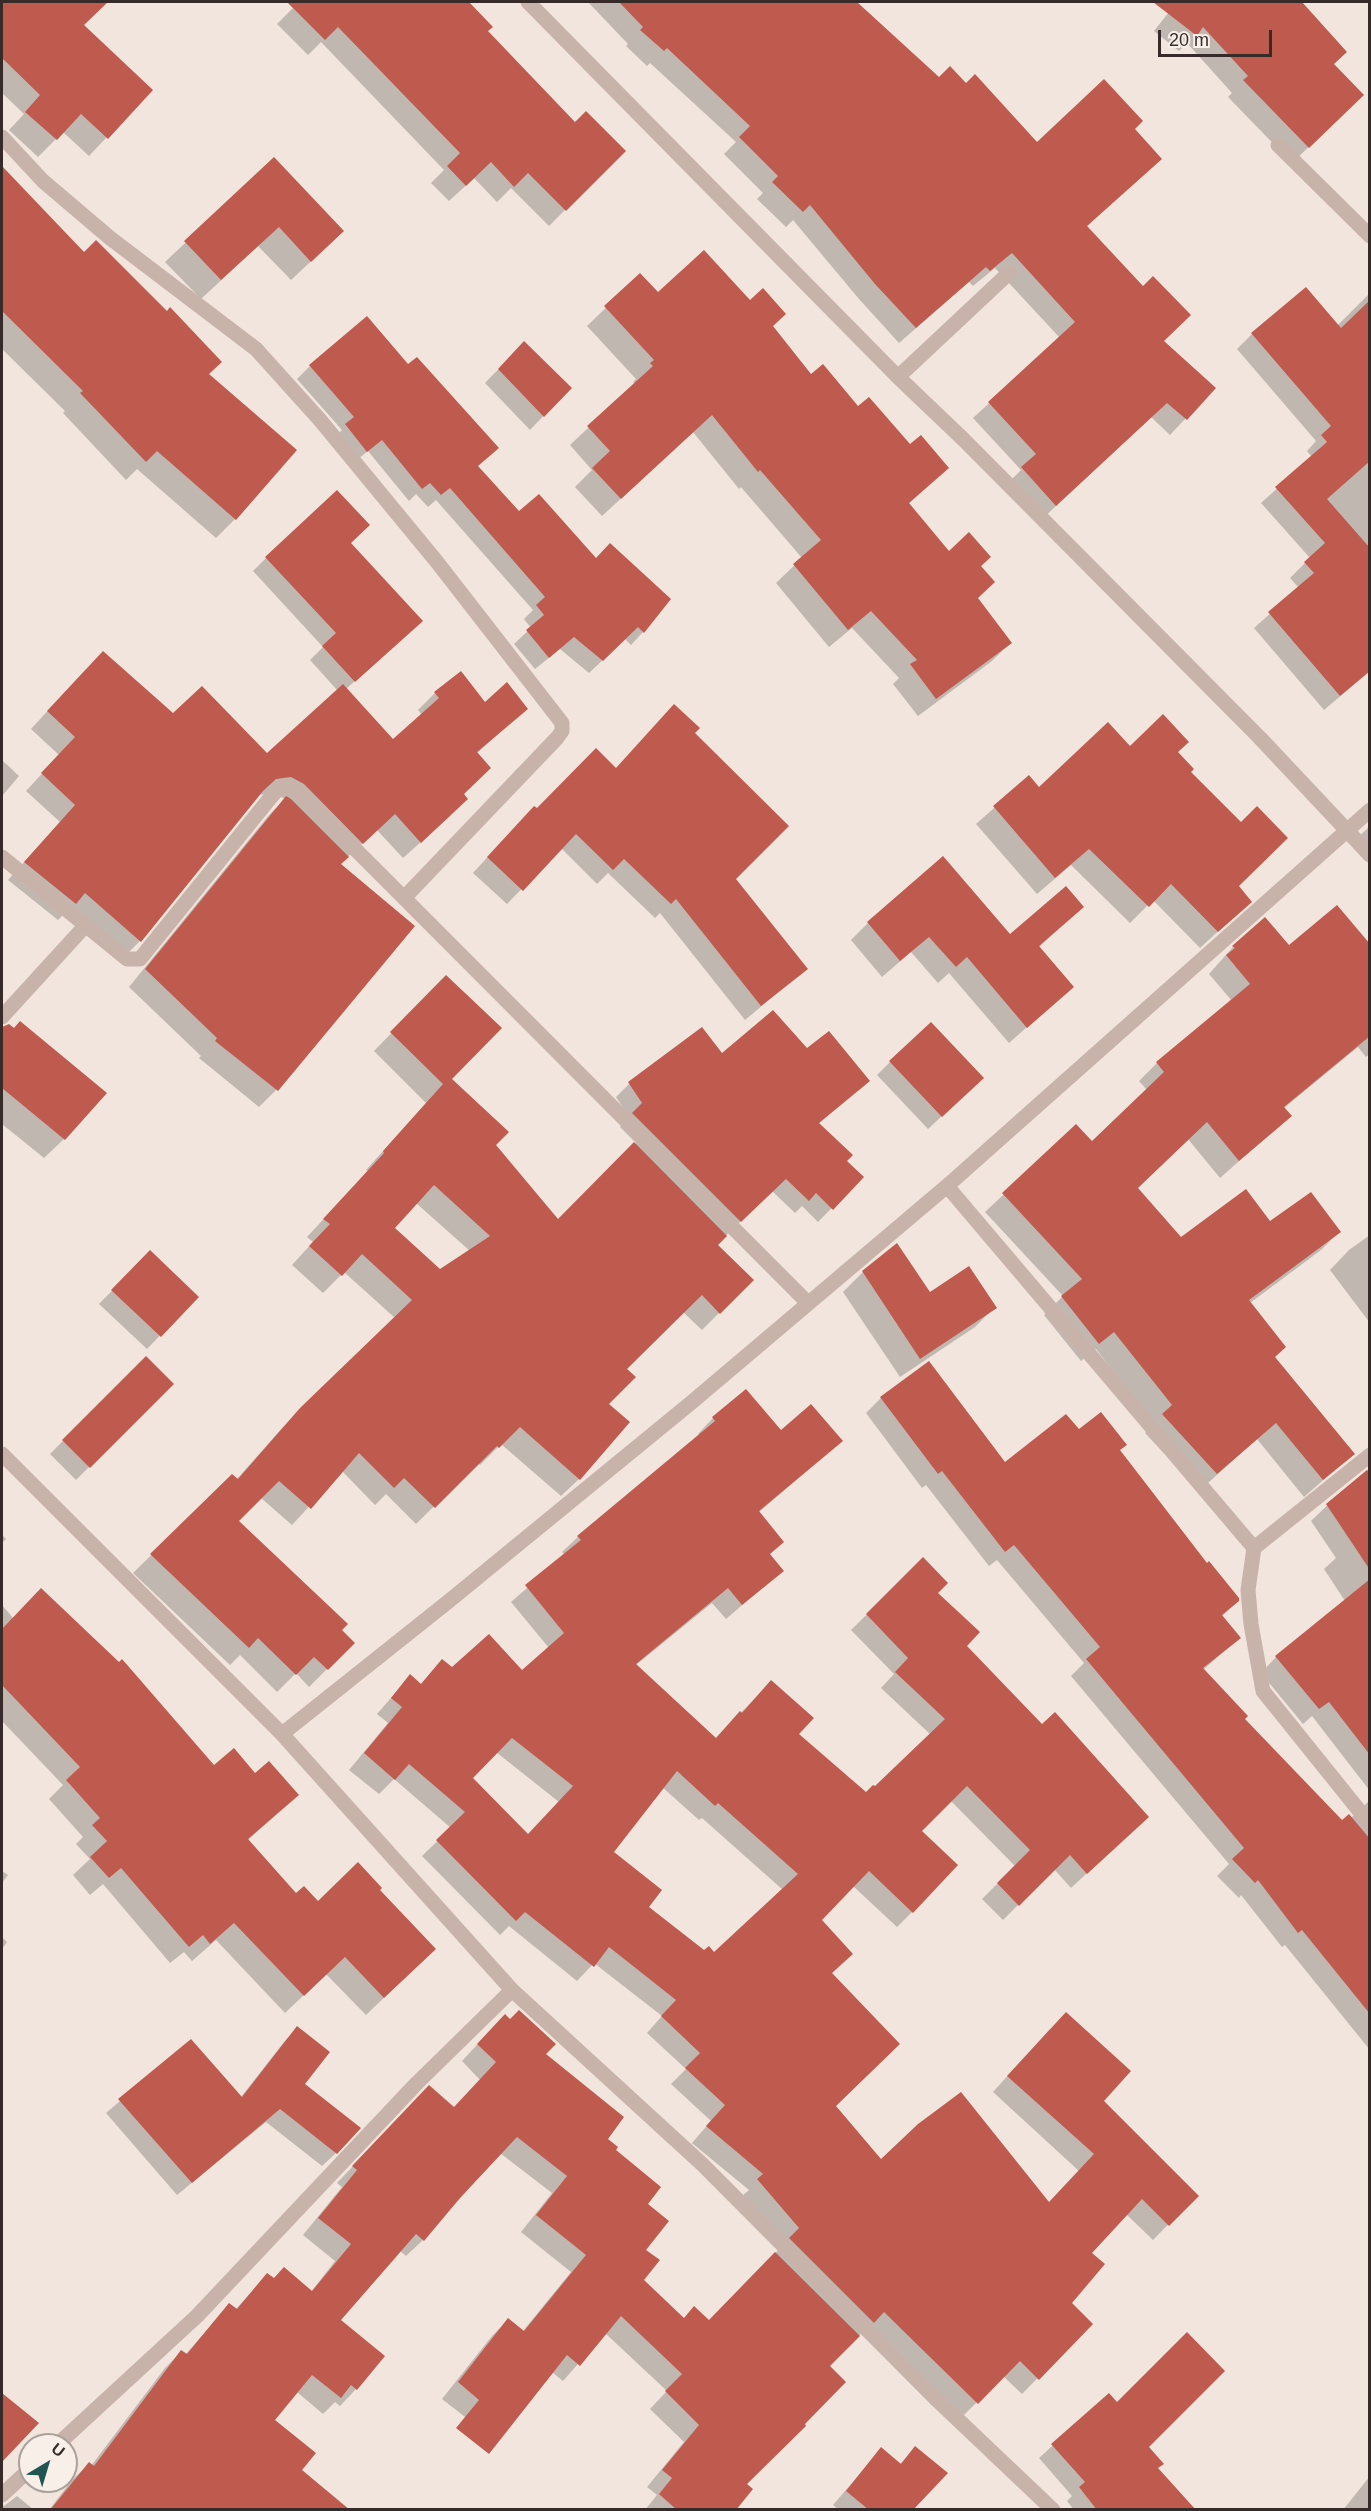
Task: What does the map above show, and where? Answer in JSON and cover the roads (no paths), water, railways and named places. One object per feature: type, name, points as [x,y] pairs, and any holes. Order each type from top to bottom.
[{"type":"street","points":[[528,2],[898,377],[1252,730],[1370,855]]},
{"type":"street","points":[[2,138],[43,181],[110,238],[256,349],[320,420],[437,562],[562,723],[562,731],[557,738],[404,898]]},
{"type":"street","points":[[1278,144],[1370,236]]},
{"type":"street","points":[[898,377],[1010,272]]},
{"type":"street","points":[[2,857],[127,959],[140,959],[279,788],[287,786],[297,791],[808,1303]]},
{"type":"street","points":[[282,1734],[450,1601],[692,1402],[947,1186],[1370,810]]},
{"type":"street","points":[[2,1017],[86,925]]},
{"type":"street","points":[[947,1186],[1254,1548]]},
{"type":"street","points":[[2,1454],[282,1734],[512,1990],[703,2165],[934,2397],[1053,2510]]},
{"type":"street","points":[[1370,1455],[1254,1548],[1248,1590],[1251,1624],[1263,1691],[1370,1824]]},
{"type":"street","points":[[70,2433],[197,2316],[417,2083],[512,1990]]},
{"type":"street","points":[[2,2495],[18,2480]]}]
